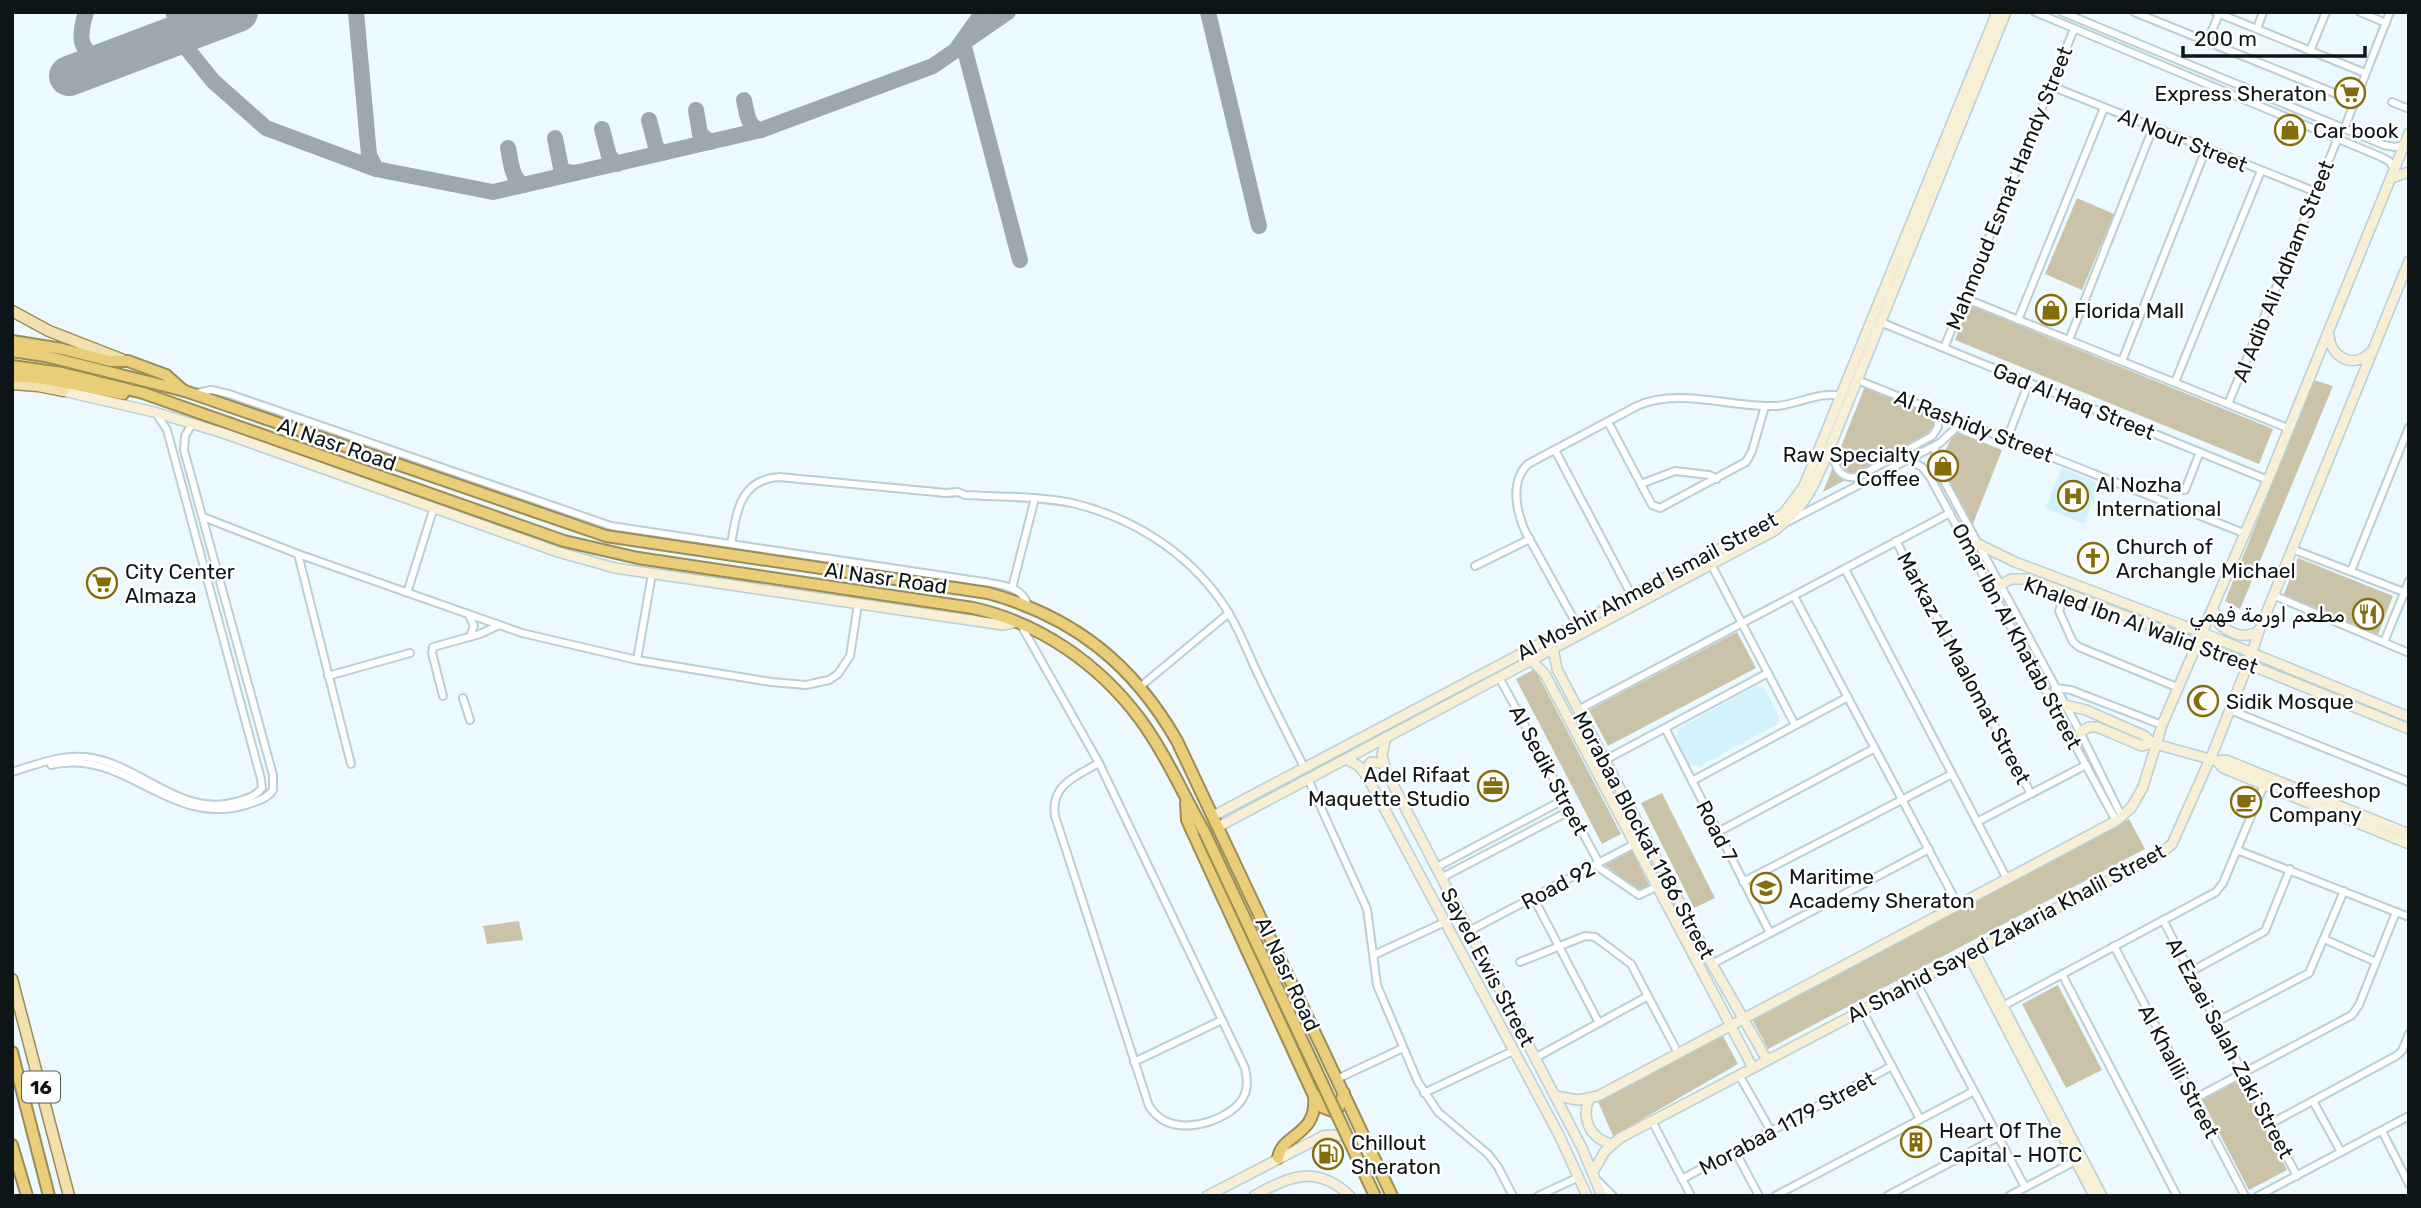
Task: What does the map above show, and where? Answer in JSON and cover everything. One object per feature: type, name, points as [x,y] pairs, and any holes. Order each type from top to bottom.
[{"type":"highway","points":[[12,341],[62,349],[110,361],[128,361],[166,375],[188,393]]},
{"type":"highway","name":"Al Nasr Road","points":[[12,351],[63,360],[188,393],[606,536],[642,537],[787,558],[974,591],[1002,597],[1028,607],[1089,639],[1141,686],[1177,741],[1392,1196]]},
{"type":"highway","points":[[12,366],[64,384]]},
{"type":"highway","points":[[12,376],[64,384]]},
{"type":"highway","name":"Al Nasr Road","points":[[64,384],[143,393],[225,427],[573,544],[718,577],[973,608],[1019,623],[1075,654],[1111,685],[1141,721],[1204,831],[1375,1196]]},
{"type":"highway","points":[[1186,800],[1191,829],[1311,1088],[1322,1107],[1329,1111],[1339,1107],[1344,1093]]},
{"type":"highway","name":"16","points":[[12,1052],[49,1196]]},
{"type":"highway","points":[[1278,1158],[1281,1149],[1305,1128],[1312,1117],[1314,1103],[1311,1088]]},
{"type":"highway","points":[[12,1145],[27,1196]]},
{"type":"main road","points":[[12,311],[69,340],[128,361]]},
{"type":"main road","points":[[12,384],[64,384]]},
{"type":"main road","name":"16","points":[[12,979],[69,1196]]},
{"type":"street","name":"Al Moshir Ahmed Ismail Street","points":[[1784,523],[1810,495],[1831,445],[1997,12]]},
{"type":"street","name":"Al Moshir Ahmed Ismail Street","points":[[1216,822],[1237,817],[1306,774],[1784,513],[1804,486],[2006,12]]},
{"type":"street","points":[[2035,12],[2379,156],[2389,161],[2392,174]]},
{"type":"street","points":[[2062,12],[2384,145],[2404,145]]},
{"type":"street","points":[[2134,12],[2152,16],[2207,42],[2354,101]]},
{"type":"street","points":[[2257,29],[2263,12]]},
{"type":"street","points":[[2310,51],[2326,12]]},
{"type":"street","points":[[2360,12],[2386,23]]},
{"type":"street","points":[[2344,129],[2390,12]]},
{"type":"street","points":[[2207,42],[2217,13],[2365,73]]},
{"type":"street","name":"Mahmoud Esmat Hamdy Street","points":[[1944,348],[2074,29]]},
{"type":"street","name":"Al Nour Street","points":[[2051,86],[2316,192]]},
{"type":"street","points":[[2392,102],[2409,109]]},
{"type":"street","points":[[2018,320],[2104,108]]},
{"type":"street","points":[[2069,340],[2153,128]]},
{"type":"street","points":[[1555,1096],[1571,1100],[1589,1099],[2119,819],[2139,796],[2162,725],[2290,429],[2409,133]]},
{"type":"street","name":"Al Adib Ali Adham Street","points":[[2228,404],[2338,138]]},
{"type":"street","points":[[2379,156],[2384,153],[2384,145]]},
{"type":"street","points":[[2122,362],[2206,149]]},
{"type":"street","points":[[2175,383],[2261,171]]},
{"type":"street","points":[[2392,174],[2409,172]]},
{"type":"street","name":"Al Shahid Sayed Zakaria Khalil Street","points":[[1594,1176],[1600,1158],[1611,1144],[2169,848],[2213,760],[2273,595],[2371,352],[2404,282],[2409,261]]},
{"type":"street","points":[[1964,298],[2290,429]]},
{"type":"street","name":"Gad Al Haq Street","points":[[1880,322],[2268,480]]},
{"type":"street","points":[[2329,335],[2333,351],[2346,360],[2357,361],[2371,352]]},
{"type":"street","name":"Al Rashidy Street","points":[[1857,380],[2246,534]]},
{"type":"street","points":[[2007,439],[2029,382]]},
{"type":"street","points":[[64,384],[192,424],[225,427],[578,559],[652,574],[718,577],[858,604],[1003,625],[1019,623],[1098,763],[1247,1077],[1245,1096],[1234,1109],[1224,1116],[1201,1124],[1163,1121],[1149,1106],[1053,804],[1055,796],[1068,782],[1098,763]]},
{"type":"street","points":[[1577,625],[1519,514],[1517,482],[1528,464],[1644,403],[1662,399],[1765,406],[1792,404],[1829,395],[1842,396]]},
{"type":"street","points":[[1608,422],[1652,505],[1658,508],[1743,465],[1748,459],[1765,406]]},
{"type":"street","points":[[12,774],[62,758],[93,758],[121,768],[178,798],[208,806],[241,800],[262,788],[167,430],[154,412]]},
{"type":"street","points":[[1935,433],[1939,420],[1938,412]]},
{"type":"street","name":"Al Moshir Ahmed Ismail Street","points":[[1216,822],[1232,806],[1346,759],[1445,700],[1499,677],[1784,523],[1909,460],[1945,440],[1963,421]]},
{"type":"street","points":[[12,774],[56,764],[89,763],[115,771],[183,804],[209,810],[244,805],[264,799],[271,793],[274,786],[273,775],[184,446],[186,431],[192,424]]},
{"type":"street","points":[[2351,572],[2409,426]]},
{"type":"street","points":[[1831,445],[1838,472],[1853,478],[1863,475],[1935,433],[1941,432],[1945,440]]},
{"type":"street","name":"Omar Ibn Al Khatab Street","points":[[1935,446],[1936,466],[1978,544],[1995,587],[2048,692],[2080,732],[2119,819]]},
{"type":"street","points":[[1555,450],[1632,596]]},
{"type":"street","points":[[2185,490],[2200,452]]},
{"type":"street","name":"Omar Ibn Al Khatab Street","points":[[1909,460],[1927,471],[2056,688],[2061,707],[2086,765],[2119,819]]},
{"type":"street","points":[[1927,471],[1936,466]]},
{"type":"street","points":[[1641,484],[1675,471],[1709,475],[1717,479]]},
{"type":"street","points":[[731,544],[741,500],[752,487],[773,477],[1069,503],[1106,513],[1162,542],[1181,556],[1228,613],[1306,774],[1367,909],[1377,985],[1424,1093],[1438,1112],[1488,1154],[1513,1196]]},
{"type":"street","points":[[1012,588],[1035,498]]},
{"type":"street","points":[[407,593],[434,507]]},
{"type":"street","points":[[1578,710],[1950,513]]},
{"type":"street","points":[[203,517],[407,593],[545,639],[637,660],[792,684],[819,683],[838,674],[849,656],[858,604]]},
{"type":"street","points":[[642,537],[731,544],[787,558],[1012,588],[1023,595],[1028,607]]},
{"type":"street","points":[[1475,566],[1530,539]]},
{"type":"street","name":"Markaz Al Maalomat Street","points":[[1896,541],[2031,794]]},
{"type":"street","name":"Khaled Ibn Al Walid Street","points":[[1978,544],[2015,562],[2203,633],[2409,717]]},
{"type":"street","points":[[2292,549],[2406,593]]},
{"type":"street","points":[[298,554],[351,764]]},
{"type":"street","points":[[2011,579],[2010,570],[2015,562]]},
{"type":"street","points":[[1711,564],[1795,726]]},
{"type":"street","points":[[1845,569],[2007,879]]},
{"type":"street","points":[[637,660],[652,574]]},
{"type":"street","name":"Khaled Ibn Al Walid Street","points":[[1995,587],[2011,579],[2030,579],[2409,729]]},
{"type":"street","points":[[2384,642],[2409,581]]},
{"type":"street","points":[[2065,593],[2059,610],[2076,645],[2179,688]]},
{"type":"street","points":[[2273,595],[2409,653]]},
{"type":"street","points":[[1794,596],[1958,905]]},
{"type":"street","points":[[2214,609],[2216,620],[2222,627],[2242,636],[2259,631]]},
{"type":"street","points":[[1141,686],[1228,613]]},
{"type":"street","points":[[469,615],[474,626],[470,637]]},
{"type":"street","points":[[443,696],[432,648],[490,631],[499,625]]},
{"type":"street","name":"Morabaa Blockat 1186 Street","points":[[1553,648],[1557,669],[1578,710],[1712,964],[1767,1060]]},
{"type":"street","points":[[328,676],[410,653]]},
{"type":"street","name":"Morabaa Blockat 1186 Street","points":[[1531,660],[1545,674],[1753,1068]]},
{"type":"street","points":[[1598,774],[1605,761],[1768,673]]},
{"type":"street","name":"Al Sedik Street","points":[[1499,677],[1597,864]]},
{"type":"street","points":[[2048,692],[2056,688],[2071,690],[2162,725]]},
{"type":"street","points":[[1692,781],[1848,697]]},
{"type":"street","points":[[463,698],[470,720]]},
{"type":"street","points":[[2061,707],[2094,714],[2148,737],[2155,744]]},
{"type":"street","points":[[2230,710],[2409,782]]},
{"type":"street","points":[[2089,727],[2094,714]]},
{"type":"street","points":[[2080,732],[2089,727],[2097,727],[2143,746],[2155,744],[2213,760],[2226,760],[2409,834]]},
{"type":"street","name":"Road 7","points":[[1665,728],[1770,933]]},
{"type":"street","points":[[1364,772],[1371,762],[1383,763],[1386,737]]},
{"type":"street","points":[[1718,832],[1875,748]]},
{"type":"street","points":[[1346,759],[1364,772],[1587,1196]]},
{"type":"street","points":[[1591,759],[1605,761]]},
{"type":"street","points":[[2213,760],[2223,768],[2409,844]]},
{"type":"street","name":"Sayed Ewis Street","points":[[1383,763],[1440,878],[1555,1096],[1602,1196]]},
{"type":"street","points":[[1978,822],[2086,765]]},
{"type":"street","points":[[1743,882],[1952,774]]},
{"type":"street","points":[[2000,1008],[2218,890],[2264,785]]},
{"type":"street","points":[[1435,868],[1565,799]]},
{"type":"street","points":[[1232,806],[1232,813],[1237,817]]},
{"type":"street","points":[[1440,878],[1571,810]]},
{"type":"street","name":"Road 92","points":[[1469,931],[1646,838]]},
{"type":"street","points":[[1712,964],[1929,849]]},
{"type":"street","points":[[2237,850],[2409,917]]},
{"type":"street","points":[[1597,864],[1639,895],[1658,886]]},
{"type":"street","points":[[2190,972],[2265,931],[2290,869]]},
{"type":"street","points":[[2216,1022],[2307,975],[2344,891]]},
{"type":"street","points":[[1533,897],[1599,1023]]},
{"type":"street","points":[[2194,1098],[2351,1015],[2359,1005],[2396,912]]},
{"type":"street","name":"Al Ezaei Salah Zaki Street","points":[[2163,920],[2297,1176]]},
{"type":"street","points":[[1374,955],[1445,922]]},
{"type":"street","points":[[1520,962],[1585,936],[1595,936],[1630,964],[1678,1053]]},
{"type":"street","points":[[2324,939],[2376,961]]},
{"type":"street","name":"Al Khalili Street","points":[[2114,946],[2245,1196]]},
{"type":"street","points":[[1971,953],[2079,1159],[2102,1196]]},
{"type":"street","points":[[2062,974],[2177,1196]]},
{"type":"street","points":[[1916,982],[2025,1187]]},
{"type":"street","points":[[1535,1058],[1648,996]]},
{"type":"street","points":[[1862,1010],[1920,1119]]},
{"type":"street","points":[[1134,1062],[1222,1020]]},
{"type":"street","points":[[2270,1124],[2396,1056],[2409,1034]]},
{"type":"street","points":[[1337,1079],[1403,1048]]},
{"type":"street","points":[[1424,1093],[1513,1051]]},
{"type":"street","name":"Morabaa 1179 Street","points":[[1682,1179],[1892,1066]]},
{"type":"street","points":[[1740,1075],[1771,1131]]},
{"type":"street","points":[[1775,1196],[1974,1091]]},
{"type":"street","points":[[1589,1099],[1585,1114],[1590,1129],[1597,1138],[1611,1144]]},
{"type":"street","points":[[2313,1101],[2341,1152]]},
{"type":"street","points":[[2262,1195],[2409,1116]]},
{"type":"street","points":[[1652,1121],[1691,1196]]},
{"type":"street","points":[[2382,1131],[2409,1184]]},
{"type":"street","points":[[1208,1196],[1318,1138],[1333,1135],[1353,1139],[1374,1158]]},
{"type":"street","points":[[1887,1196],[1998,1137]]},
{"type":"street","points":[[1735,1150],[1759,1196]]},
{"type":"street","points":[[2008,1196],[2079,1159]]},
{"type":"street","points":[[2079,1159],[2094,1196]]},
{"type":"street","points":[[1254,1196],[1282,1180],[1306,1176],[1332,1182],[1350,1196]]},
{"type":"street","points":[[1594,1176],[1613,1196]]},
{"type":"street","points":[[1538,1196],[1579,1177]]},
{"type":"shaded area","points":[[2077,198],[2114,214],[2082,290],[2045,274]]},
{"type":"shaded area","points":[[1969,305],[2273,429],[2259,464],[1955,340]]},
{"type":"shaded area","points":[[2314,380],[2333,386],[2240,609],[2225,601]]},
{"type":"shaded area","points":[[1865,386],[1937,416],[1930,435],[1823,492]]},
{"type":"shaded area","points":[[1955,431],[2002,450],[1971,529],[1938,465]]},
{"type":"shaded area","name":"Al Nozha International","points":[[2062,468],[2100,484],[2084,524],[2045,508]]},
{"type":"shaded area","points":[[2298,558],[2393,596],[2377,637],[2282,599]]},
{"type":"shaded area","points":[[1737,632],[1756,668],[1608,746],[1589,710]]},
{"type":"shaded area","points":[[1535,669],[1621,834],[1602,844],[1516,679]]},
{"type":"shaded area","points":[[1757,686],[1765,689],[1779,717],[1778,724],[1698,767],[1689,765],[1675,736],[1679,734],[1677,729]]},
{"type":"shaded area","points":[[1662,793],[1715,898],[1694,908],[1641,803]]},
{"type":"shaded area","points":[[2129,819],[2145,849],[1768,1049],[1752,1019]]},
{"type":"shaded area","points":[[1632,851],[1649,885],[1639,891],[1605,865]]},
{"type":"shaded area","points":[[519,921],[523,940],[487,944],[483,926]]},
{"type":"shaded area","points":[[2058,985],[2102,1070],[2066,1088],[2022,1004]]},
{"type":"shaded area","points":[[1722,1034],[1738,1064],[1613,1136],[1596,1097]]},
{"type":"shaded area","points":[[2240,1080],[2287,1170],[2249,1190],[2202,1100]]},
{"type":"taxiway","points":[[86,12],[82,43],[90,54],[105,63]]},
{"type":"taxiway","points":[[173,12],[183,25],[199,26]]},
{"type":"taxiway","points":[[356,12],[369,155],[376,169],[493,192],[761,130],[933,66],[956,50],[983,12]]},
{"type":"taxiway","points":[[1008,12],[963,43],[1020,260]]},
{"type":"taxiway","points":[[1208,12],[1259,226]]},
{"type":"taxiway","points":[[176,35],[213,81],[266,128],[376,169]]},
{"type":"taxiway","points":[[744,100],[750,123],[761,130]]},
{"type":"taxiway","points":[[696,110],[700,134],[710,142]]},
{"type":"taxiway","points":[[649,120],[656,147],[662,153]]},
{"type":"taxiway","points":[[602,129],[609,156],[617,164]]},
{"type":"taxiway","points":[[555,138],[561,168],[566,172],[576,173]]},
{"type":"taxiway","points":[[508,148],[516,179],[524,185]]},
{"type":"runway","points":[[69,76],[238,12]]},
{"type":"place","name":"Express Sheraton","points":[[2350,93]]},
{"type":"place","name":"Car book","points":[[2290,130]]},
{"type":"place","name":"Florida Mall","points":[[2051,310]]},
{"type":"place","name":"Raw Specialty Coffee","points":[[1943,466]]},
{"type":"place","name":"Al Nozha International","points":[[2073,496]]},
{"type":"place","name":"Church of Archangle Michael","points":[[2093,558]]},
{"type":"place","name":"City Center Almaza","points":[[102,583]]},
{"type":"place","name":"مطعم اورمة فهمي","points":[[2368,614]]},
{"type":"place","name":"Sidik Mosque","points":[[2203,701]]},
{"type":"place","name":"Adel Rifaat Maquette Studio","points":[[1493,786]]},
{"type":"place","name":"Coffeeshop Company","points":[[2246,802]]},
{"type":"place","name":"Maritime Academy Sheraton","points":[[1766,888]]},
{"type":"place","name":"Heart Of The Capital - HOTC","points":[[1916,1142]]},
{"type":"place","name":"Chillout Sheraton","points":[[1328,1154]]}]
